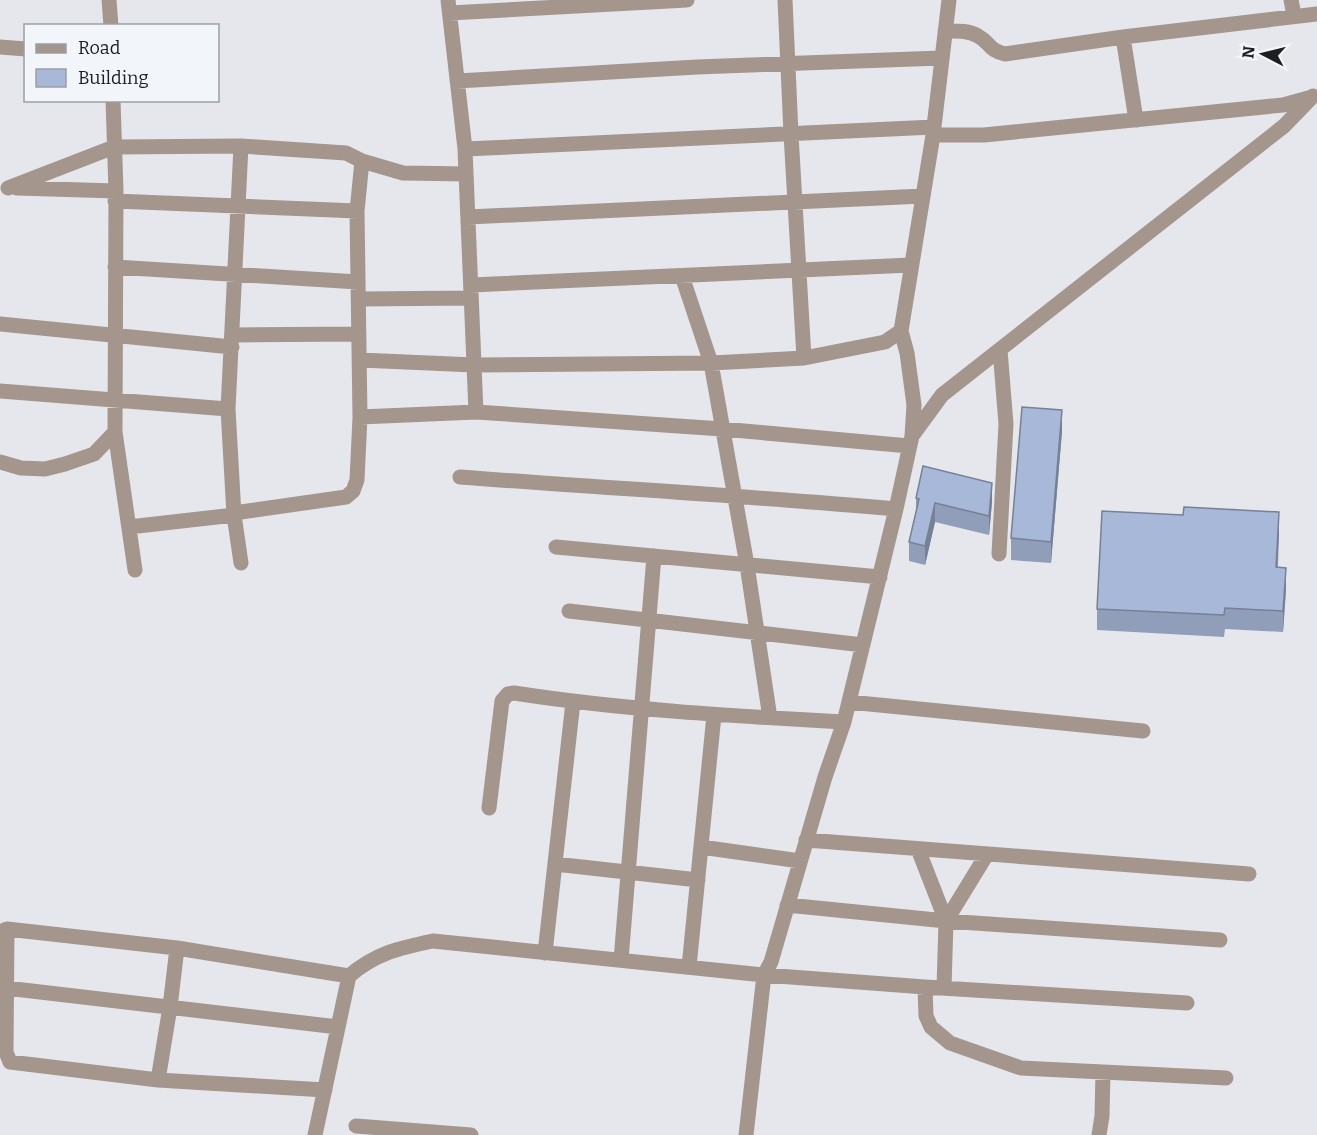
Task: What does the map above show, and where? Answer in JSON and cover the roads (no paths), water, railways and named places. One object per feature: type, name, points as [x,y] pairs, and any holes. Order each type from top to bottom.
[{"type":"street","points":[[109,0],[111,24]]},
{"type":"street","points":[[476,411],[465,149],[449,7],[687,0]]},
{"type":"street","points":[[785,0],[790,134],[804,358]]},
{"type":"street","points":[[746,1135],[764,975],[771,962],[825,777],[844,722],[896,509],[910,441],[914,405],[907,353],[901,331],[933,131],[949,0]]},
{"type":"street","points":[[945,31],[965,31],[980,36],[993,51],[1005,54],[1123,37],[1293,7],[1317,14]]},
{"type":"street","points":[[1123,37],[1136,120]]},
{"type":"street","points":[[0,47],[24,49]]},
{"type":"street","points":[[457,81],[942,58]]},
{"type":"street","points":[[465,149],[790,134],[933,131],[984,135],[1283,105],[1315,95]]},
{"type":"street","points":[[910,441],[942,395],[1284,126],[1315,95]]},
{"type":"street","points":[[113,102],[116,196],[115,432],[135,570]]},
{"type":"street","points":[[4,187],[114,147],[241,146],[346,153],[362,161],[403,173],[466,174]]},
{"type":"street","points":[[241,146],[228,409],[234,514],[241,563]]},
{"type":"street","points":[[129,527],[346,497],[353,491],[357,480],[360,417],[357,211],[362,161]]},
{"type":"street","points":[[4,187],[239,207],[357,211]]},
{"type":"street","points":[[468,217],[922,196]]},
{"type":"street","points":[[359,298],[682,276],[911,265]]},
{"type":"street","points":[[115,267],[358,282]]},
{"type":"street","points":[[682,276],[711,363],[747,565],[770,718]]},
{"type":"street","points":[[0,324],[232,341],[359,334]]},
{"type":"street","points":[[360,360],[474,365],[711,363],[804,358],[885,342],[901,331]]},
{"type":"street","points":[[999,554],[1006,424],[1000,350]]},
{"type":"street","points":[[0,391],[228,409]]},
{"type":"street","points":[[360,417],[476,411],[910,441]]},
{"type":"street","points":[[0,462],[21,468],[45,469],[65,464],[94,454],[115,432]]},
{"type":"street","points":[[460,477],[735,495],[896,509]]},
{"type":"street","points":[[556,547],[880,577]]},
{"type":"street","points":[[621,960],[654,556]]},
{"type":"street","points":[[569,611],[863,645]]},
{"type":"street","points":[[489,808],[502,701],[508,694],[714,715],[844,722]]},
{"type":"street","points":[[545,952],[573,702]]},
{"type":"street","points":[[849,702],[1143,731]]},
{"type":"street","points":[[689,967],[714,715]]},
{"type":"street","points":[[806,840],[1249,874]]},
{"type":"street","points":[[701,847],[800,861]]},
{"type":"street","points":[[918,849],[946,921],[944,988]]},
{"type":"street","points":[[946,921],[987,854]]},
{"type":"street","points":[[555,864],[698,880]]},
{"type":"street","points":[[787,905],[946,921],[1221,940]]},
{"type":"street","points":[[325,1090],[158,1080],[10,1062],[6,1052],[3,930],[177,948],[349,976]]},
{"type":"street","points":[[315,1135],[349,976],[366,962],[383,953],[433,941],[764,975],[1187,1003]]},
{"type":"street","points":[[158,1080],[171,1007],[177,948]]},
{"type":"street","points":[[925,987],[926,1016],[931,1027],[950,1043],[1020,1068],[1226,1077]]},
{"type":"street","points":[[6,988],[338,1027]]},
{"type":"street","points":[[1099,1135],[1103,1072]]},
{"type":"street","points":[[356,1126],[471,1135]]}]
